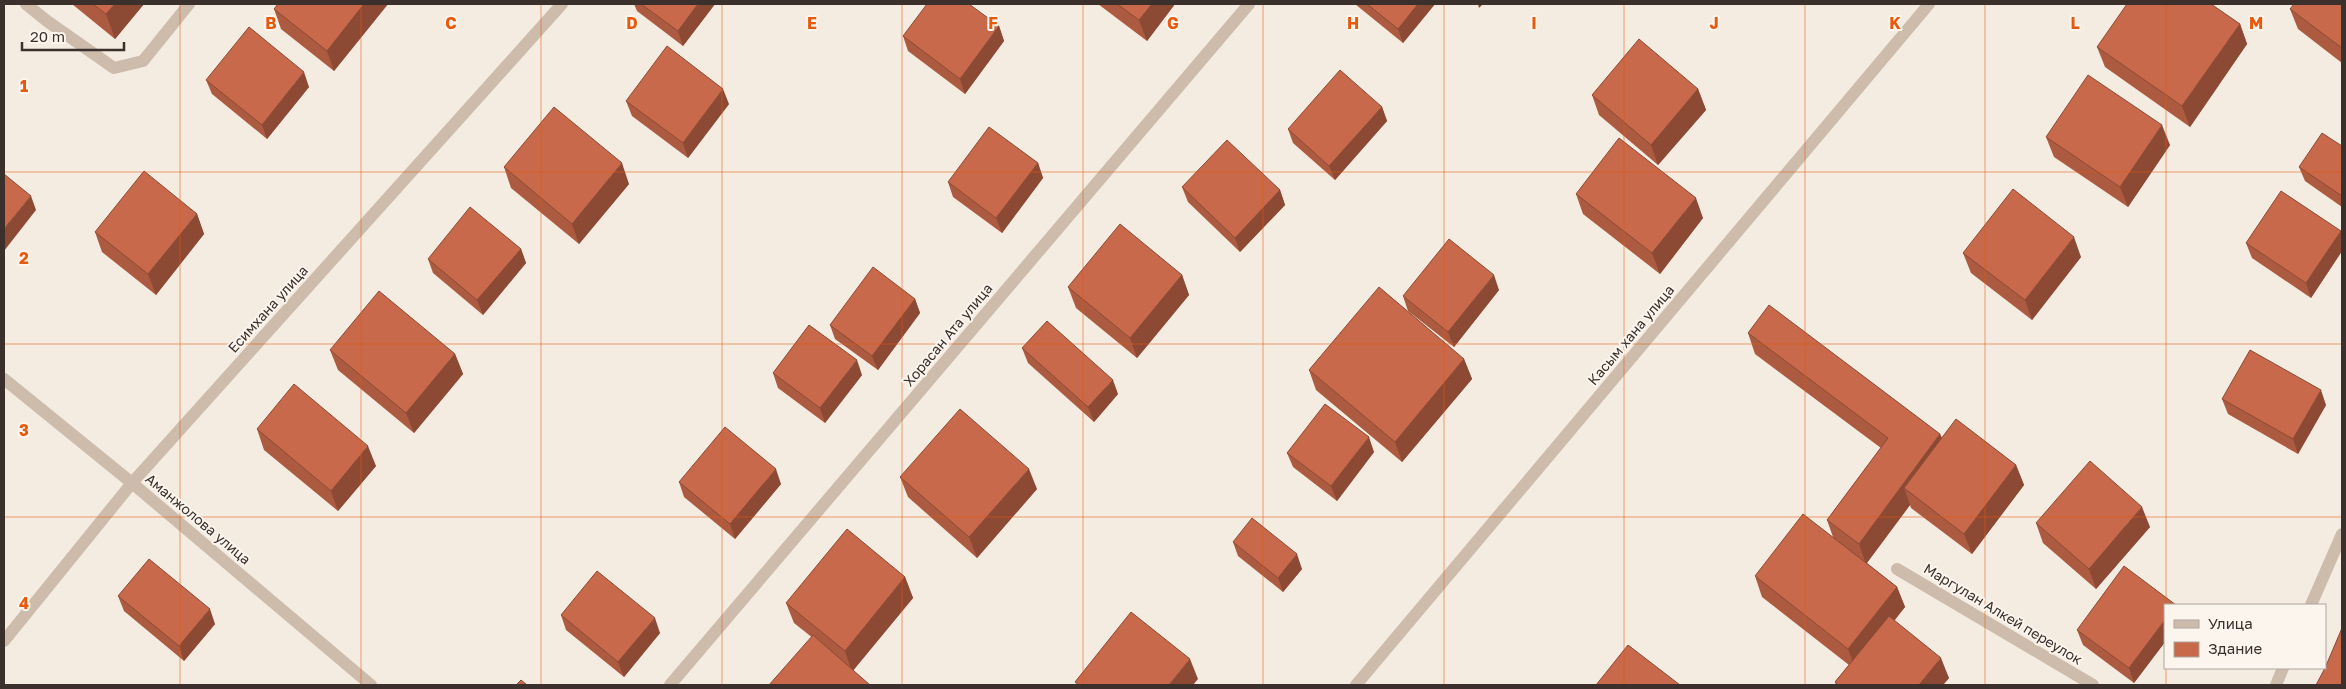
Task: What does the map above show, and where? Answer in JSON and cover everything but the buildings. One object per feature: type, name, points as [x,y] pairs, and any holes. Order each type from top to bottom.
[{"type":"street","points":[[26,4],[114,68],[143,61],[189,4]]},
{"type":"street","name":"Есимхана улица","points":[[4,641],[132,483],[562,4]]},
{"type":"street","name":"Хорасан Ата улица","points":[[670,685],[1249,4]]},
{"type":"street","name":"Касым хана улица","points":[[1356,685],[1929,4]]},
{"type":"street","name":"Аманжолова улица","points":[[4,379],[132,483],[371,685]]},
{"type":"street","points":[[2311,604],[2342,534]]},
{"type":"street","name":"Маргулан Алкей переулок","points":[[1897,569],[2093,685]]},
{"type":"street","points":[[2276,685],[2283,669]]}]
